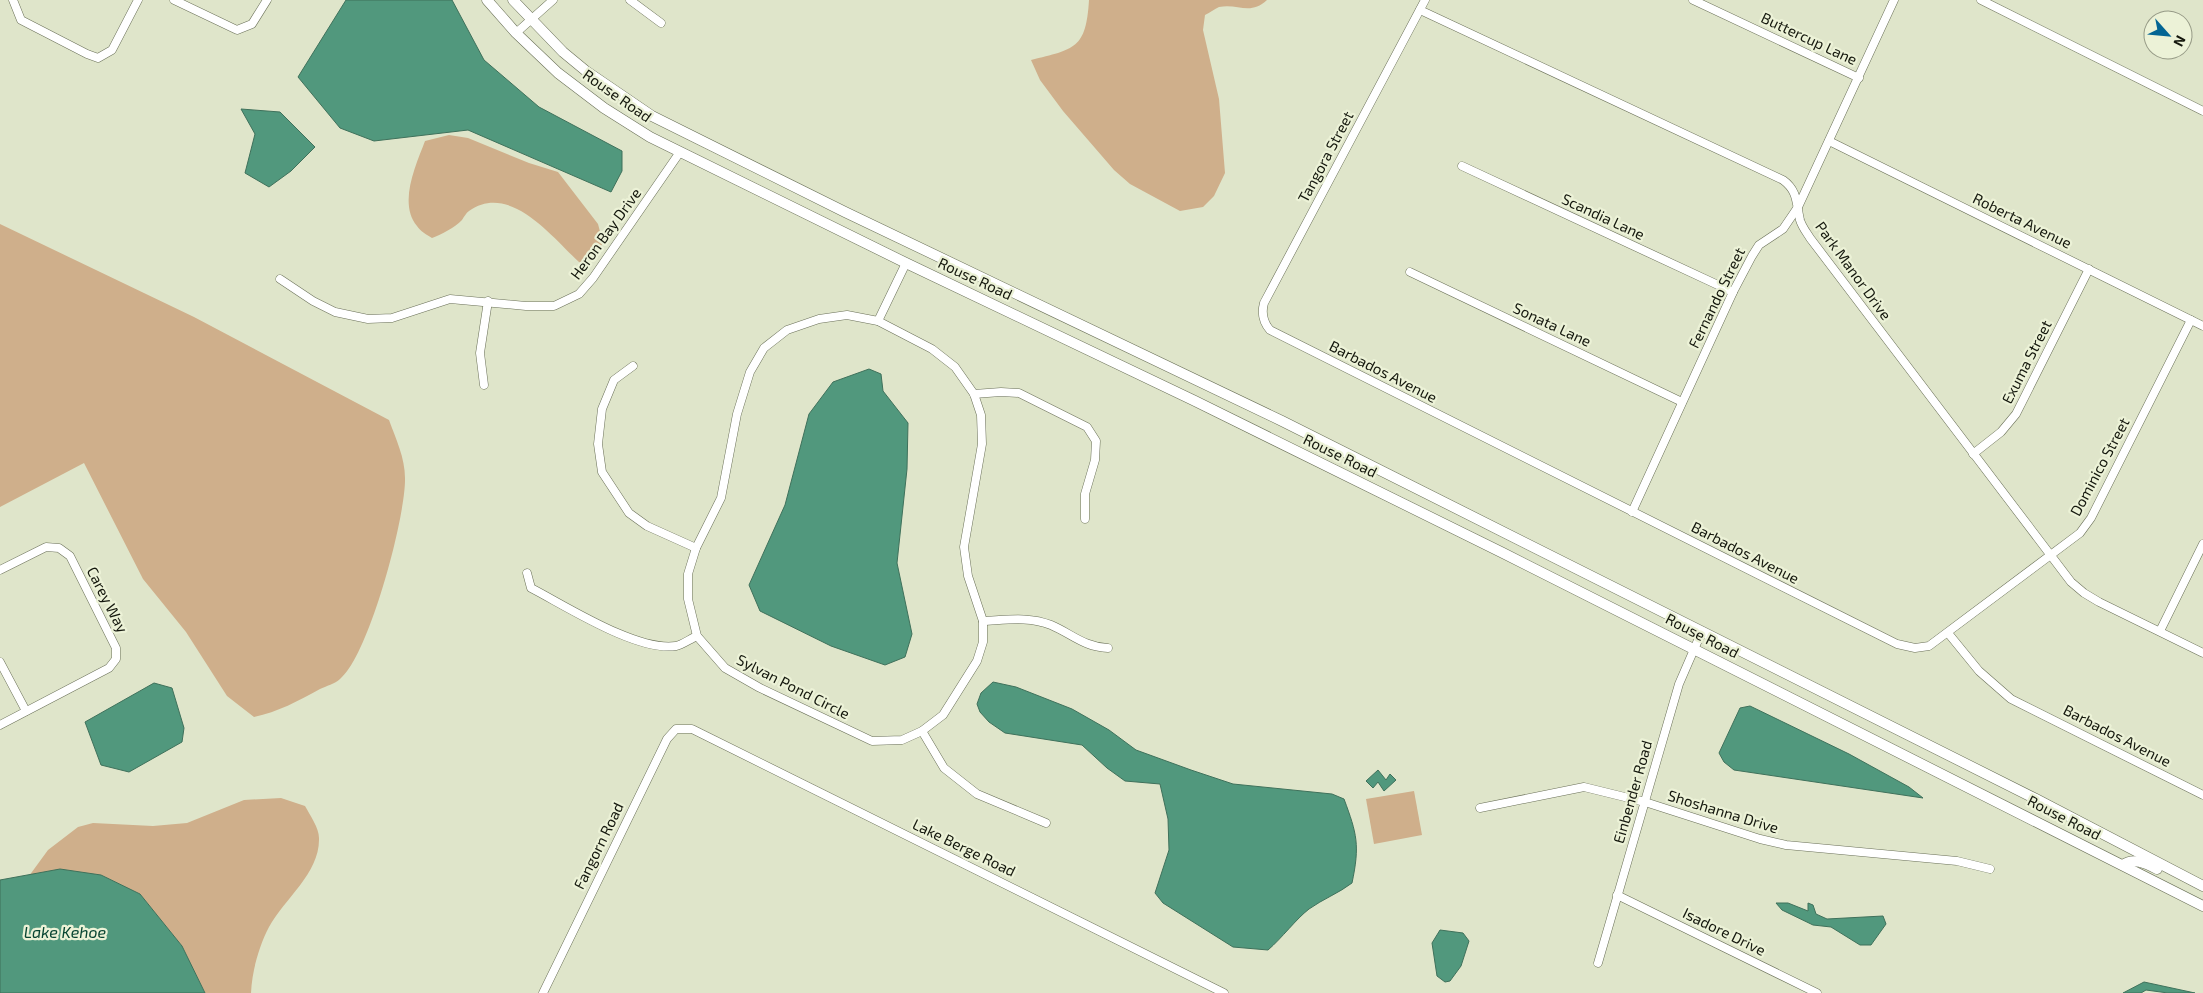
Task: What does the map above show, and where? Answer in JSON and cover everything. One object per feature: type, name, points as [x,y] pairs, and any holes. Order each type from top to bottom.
[{"type":"street","points":[[13,0],[21,20],[98,58],[112,50],[138,0]]},
{"type":"street","points":[[174,0],[237,30],[252,24],[267,0]]},
{"type":"street","name":"Rouse Road","points":[[487,0],[516,33],[558,73],[604,108],[650,137],[906,263],[1204,405],[1694,649],[2203,906]]},
{"type":"street","name":"Rouse Road","points":[[513,0],[563,52],[586,72],[638,107],[675,128],[845,212],[1273,416],[2036,799],[2203,886]]},
{"type":"street","points":[[516,33],[553,0]]},
{"type":"street","points":[[630,0],[661,22]]},
{"type":"street","points":[[1420,10],[1425,0]]},
{"type":"street","name":"Buttercup Lane","points":[[1693,0],[1858,78]]},
{"type":"street","name":"Fernando Street","points":[[1632,512],[1733,292],[1759,245],[1783,228],[1798,207],[1894,0]]},
{"type":"street","points":[[1980,0],[2203,111]]},
{"type":"street","name":"Park Manor Drive","points":[[1420,10],[1783,180],[1791,186],[1796,196],[1801,222],[1810,238],[2071,582],[2084,594],[2203,653]]},
{"type":"street","name":"Tangora Street","points":[[1263,319],[1264,303],[1420,10]]},
{"type":"street","name":"Roberta Avenue","points":[[1829,141],[2203,326]]},
{"type":"street","name":"Heron Bay Drive","points":[[280,279],[313,301],[335,312],[368,319],[392,318],[450,299],[526,306],[554,306],[579,294],[593,278],[680,152]]},
{"type":"street","name":"Scandia Lane","points":[[1462,166],[1733,292]]},
{"type":"street","points":[[878,321],[906,263]]},
{"type":"street","name":"Exuma Street","points":[[1973,454],[2001,432],[2016,414],[2089,269]]},
{"type":"street","name":"Sonata Lane","points":[[1410,272],[1682,402]]},
{"type":"street","points":[[484,385],[480,353],[488,301]]},
{"type":"street","name":"Sylvan Pond Circle","points":[[847,315],[878,321],[932,349],[955,367],[974,394],[981,415],[982,444],[964,547],[968,576],[982,621],[983,642],[977,661],[943,715],[922,731],[902,740],[872,741],[760,688],[725,668],[697,636],[688,599],[688,574],[696,548],[720,498],[737,414],[750,372],[764,348],[787,330],[819,319],[847,315]]},
{"type":"street","name":"Barbados Avenue","points":[[1263,319],[1270,330],[1897,644],[1916,648],[1929,646],[1948,633],[1979,671],[2011,698],[2203,795]]},
{"type":"street","name":"Dominico Street","points":[[1948,633],[2080,533],[2091,518],[2191,320]]},
{"type":"street","points":[[633,366],[614,380],[602,409],[598,444],[602,472],[629,513],[647,526],[696,548]]},
{"type":"street","points":[[974,394],[1019,393],[1087,427],[1096,441],[1095,460],[1085,494],[1085,519]]},
{"type":"street","points":[[2160,631],[2203,544]]},
{"type":"street","name":"Carey Way","points":[[0,570],[46,547],[59,548],[70,556],[116,648],[116,659],[110,668],[0,725]]},
{"type":"street","points":[[527,573],[531,588],[619,634],[654,646],[677,646],[697,636]]},
{"type":"street","points":[[982,621],[1025,618],[1050,625],[1093,648],[1108,648]]},
{"type":"street","name":"Einbender Road","points":[[1598,963],[1679,684],[1702,631]]},
{"type":"street","points":[[0,662],[26,711]]},
{"type":"street","name":"Fangorn Road","points":[[543,993],[667,739],[676,729],[692,729]]},
{"type":"street","name":"Lake Berge Road","points":[[692,729],[1224,993]]},
{"type":"street","points":[[922,731],[944,768],[977,794],[1046,823]]},
{"type":"street","name":"Shoshanna Drive","points":[[1480,808],[1584,787],[1645,802],[1760,839],[1786,845],[1957,861],[1990,870]]},
{"type":"street","points":[[2123,865],[2133,861],[2148,864],[2203,890]]},
{"type":"street","name":"Isadore Drive","points":[[1618,895],[1818,993]]},
{"type":"shaded area","points":[[1089,0],[1267,0],[1261,5],[1249,8],[1219,7],[1205,15],[1203,30],[1219,99],[1225,173],[1214,196],[1203,207],[1180,211],[1130,184],[1114,170],[1063,111],[1040,80],[1031,60],[1068,49],[1081,38],[1085,28]]},
{"type":"shaded area","points":[[449,135],[468,138],[529,163],[558,172],[598,224],[603,243],[589,264],[584,265],[579,262],[529,216],[515,208],[500,203],[484,204],[469,211],[455,226],[432,238],[420,230],[412,217],[409,206],[410,184],[425,141]]},
{"type":"shaded area","points":[[0,224],[194,317],[389,420],[400,449],[405,471],[404,497],[393,552],[374,615],[363,643],[351,665],[338,681],[288,706],[254,717],[227,696],[186,632],[143,579],[84,463],[0,507]]},
{"type":"shaded area","points":[[1414,791],[1422,835],[1374,844],[1366,799]]},
{"type":"shaded area","points":[[281,798],[305,806],[318,830],[318,851],[308,874],[276,916],[265,934],[254,967],[251,993],[205,993],[182,946],[140,894],[101,875],[29,876],[48,850],[78,827],[93,823],[153,826],[187,823],[244,800]]},
{"type":"water","points":[[346,0],[452,0],[484,60],[539,107],[622,151],[622,171],[611,192],[468,130],[374,141],[340,128],[298,77]]},
{"type":"water","points":[[241,109],[280,112],[315,147],[291,171],[269,187],[245,173],[255,134]]},
{"type":"water","points":[[869,369],[881,374],[883,391],[908,423],[907,469],[897,563],[912,634],[905,657],[885,665],[831,646],[760,611],[749,585],[785,505],[809,414],[833,382]]},
{"type":"water","points":[[993,682],[1016,687],[1072,709],[1109,730],[1136,750],[1233,784],[1332,794],[1344,799],[1356,840],[1356,859],[1352,883],[1309,909],[1268,950],[1233,947],[1163,903],[1155,893],[1169,850],[1168,819],[1160,784],[1125,781],[1107,768],[1082,745],[1005,733],[989,722],[980,712],[977,704],[981,693]]},
{"type":"water","points":[[154,683],[172,688],[184,728],[182,742],[129,772],[101,765],[85,722]]},
{"type":"water","points":[[1750,706],[1849,754],[1909,787],[1923,798],[1734,770],[1724,762],[1719,753],[1740,708]]},
{"type":"water","points":[[1378,770],[1386,780],[1390,774],[1396,780],[1384,791],[1378,782],[1373,788],[1366,781]]},
{"type":"water","name":"Lake Kehoe","points":[[60,869],[101,875],[140,894],[182,946],[205,993],[0,993],[0,880]]},
{"type":"water","points":[[1776,903],[1788,903],[1808,911],[1808,903],[1813,905],[1816,914],[1827,919],[1883,916],[1886,924],[1871,945],[1860,945],[1831,927],[1813,925],[1782,910]]},
{"type":"water","points":[[1440,930],[1463,933],[1469,941],[1461,966],[1450,981],[1445,982],[1437,976],[1432,943]]},
{"type":"water","points":[[2144,982],[2195,993],[2168,993],[2146,990],[2141,993],[2123,993]]}]
